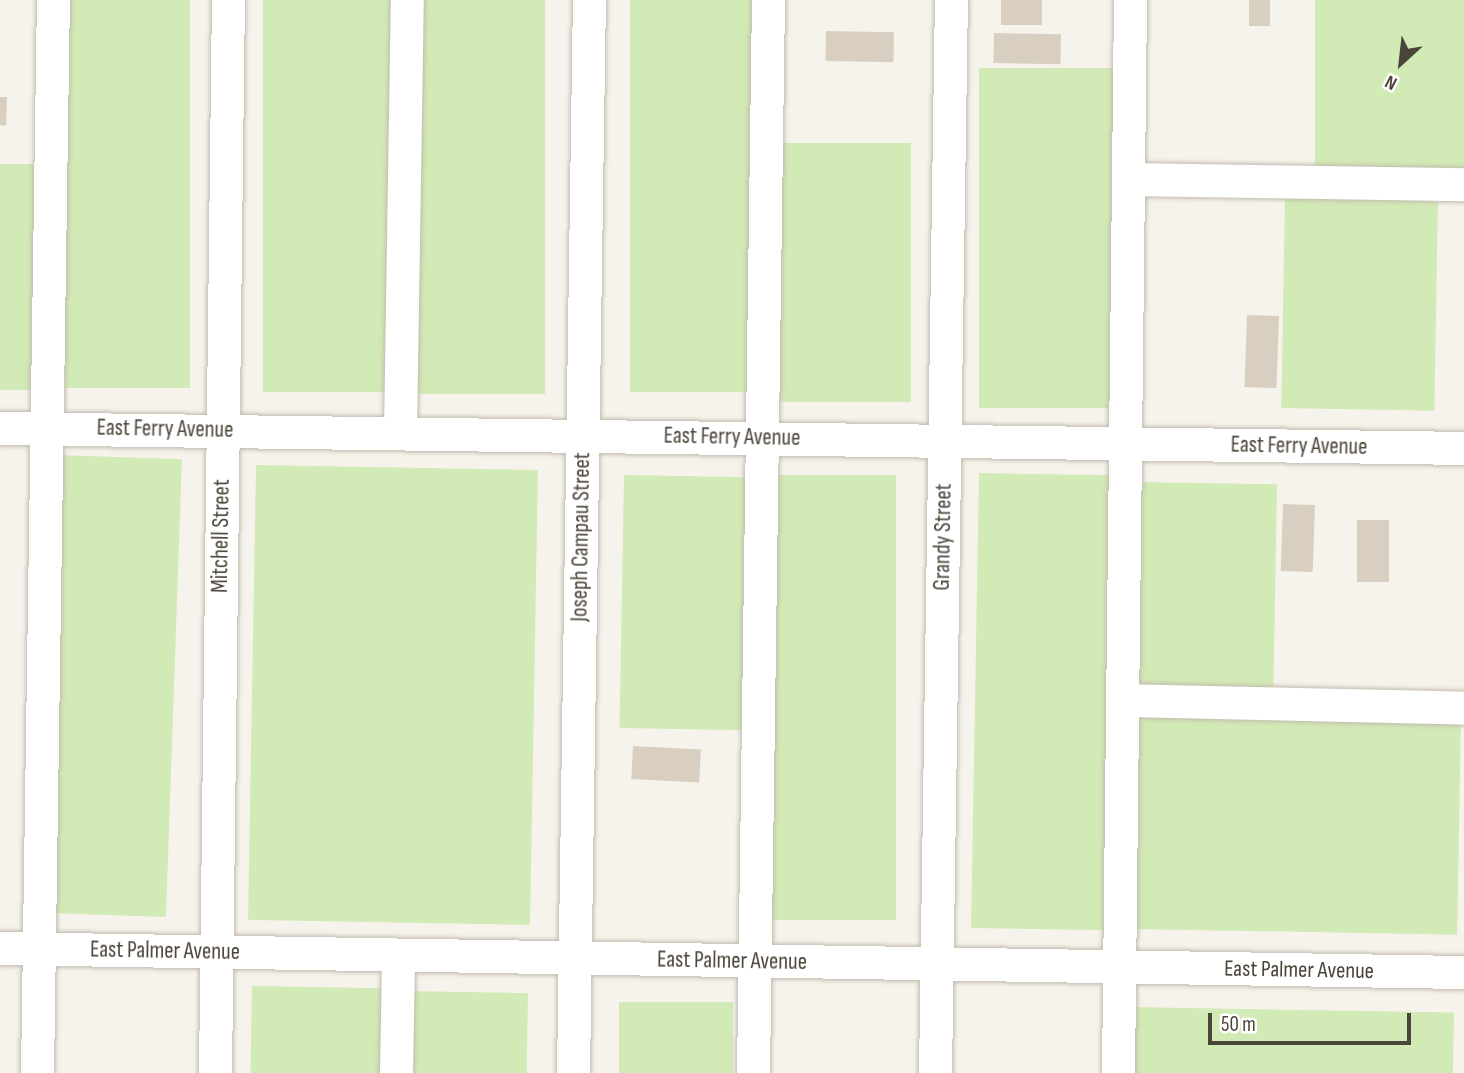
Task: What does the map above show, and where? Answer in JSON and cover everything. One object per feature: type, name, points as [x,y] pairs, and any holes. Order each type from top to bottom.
[{"type":"street","points":[[37,1073],[53,0]]},
{"type":"street","name":"Mitchell Street","points":[[215,1073],[228,0]]},
{"type":"street","points":[[400,432],[407,0]]},
{"type":"street","name":"Joseph Campau Street","points":[[573,1073],[589,0]]},
{"type":"street","points":[[753,1073],[768,0]]},
{"type":"street","name":"Grandy Street","points":[[935,1073],[951,0]]},
{"type":"street","points":[[1118,1073],[1130,0]]},
{"type":"street","points":[[1128,179],[1464,184]]},
{"type":"street","name":"East Ferry Avenue","points":[[0,428],[1464,448]]},
{"type":"street","points":[[1123,700],[1464,709]]},
{"type":"street","name":"East Palmer Avenue","points":[[0,948],[1464,972]]},
{"type":"street","points":[[396,1073],[398,955]]},
{"type":"green space","points":[[65,0],[190,0],[190,388],[65,388]]},
{"type":"green space","points":[[263,0],[396,0],[396,392],[263,392]]},
{"type":"green space","points":[[416,0],[545,0],[545,394],[416,394]]},
{"type":"green space","points":[[630,0],[754,0],[754,392],[630,392]]},
{"type":"green space","points":[[1315,0],[1464,0],[1464,170],[1315,170]]},
{"type":"green space","points":[[979,68],[1113,68],[1113,408],[979,408]]},
{"type":"green space","points":[[780,143],[911,143],[911,402],[780,402]]},
{"type":"green space","points":[[0,164],[41,164],[41,390],[0,390]]},
{"type":"green space","points":[[1285,197],[1438,200],[1434,411],[1281,408]]},
{"type":"green space","points":[[58,455],[182,459],[166,917],[42,913]]},
{"type":"green space","points":[[256,465],[538,470],[530,925],[248,920]]},
{"type":"green space","points":[[979,473],[1115,475],[1107,930],[971,928]]},
{"type":"green space","points":[[624,475],[750,477],[746,730],[620,728]]},
{"type":"green space","points":[[769,475],[896,475],[896,920],[769,920]]},
{"type":"green space","points":[[1136,482],[1277,484],[1273,692],[1132,690]]},
{"type":"green space","points":[[1136,712],[1461,718],[1457,935],[1132,929]]},
{"type":"green space","points":[[252,986],[384,988],[383,1073],[250,1073]]},
{"type":"green space","points":[[404,991],[528,993],[527,1073],[403,1073]]},
{"type":"green space","points":[[619,1002],[733,1002],[733,1073],[619,1073]]},
{"type":"green space","points":[[1132,1007],[1454,1013],[1453,1073],[1131,1073]]},
{"type":"building","points":[[1001,0],[1042,0],[1042,25],[1001,25]]},
{"type":"building","points":[[1249,0],[1270,0],[1270,26],[1249,26]]},
{"type":"building","points":[[826,31],[894,32],[893,62],[825,61]]},
{"type":"building","points":[[994,33],[1061,34],[1060,64],[993,63]]},
{"type":"building","points":[[0,97],[7,97],[6,126],[0,125]]},
{"type":"building","points":[[1247,315],[1279,316],[1276,388],[1244,387]]},
{"type":"building","points":[[1283,504],[1315,505],[1313,572],[1281,571]]},
{"type":"building","points":[[1357,520],[1389,520],[1389,582],[1357,582]]},
{"type":"building","points":[[633,746],[701,750],[699,783],[631,779]]}]
